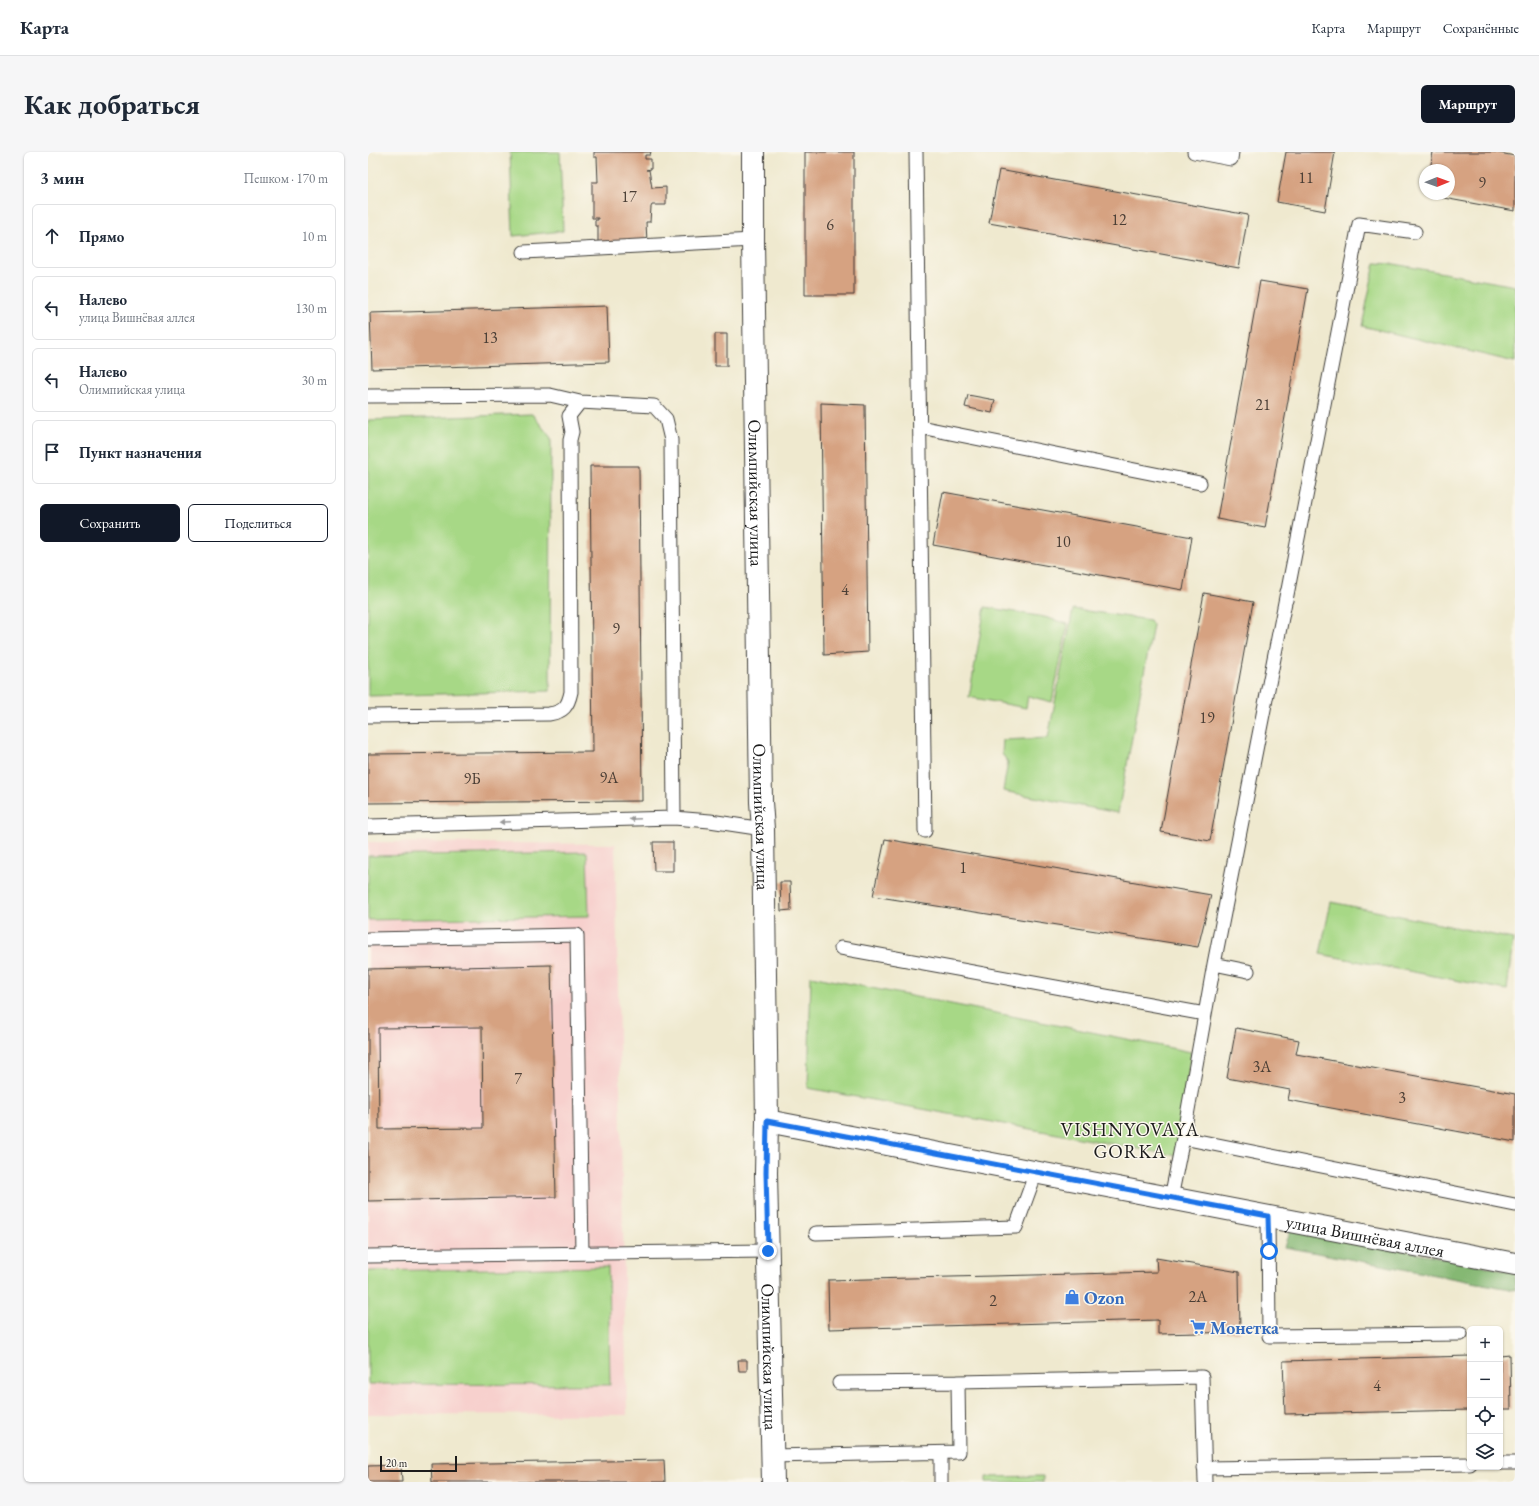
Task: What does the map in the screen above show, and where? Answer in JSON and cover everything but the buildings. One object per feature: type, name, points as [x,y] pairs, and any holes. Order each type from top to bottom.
[{"type":"street","name":"Олимпийская улица","points":[[753,152],[761,802],[763,830],[767,1121],[766,1173],[773,1482]]},
{"type":"street","name":"улица Вишнёвая аллея","points":[[767,1121],[1515,1264]]},
{"type":"lane","points":[[916,152],[925,831]]},
{"type":"lane","points":[[1194,152],[1231,159],[1232,152]]},
{"type":"lane","points":[[1232,873],[1359,224],[1415,232]]},
{"type":"lane","points":[[524,252],[753,240]]},
{"type":"lane","points":[[368,396],[550,395],[580,402],[654,406],[666,419],[671,440],[674,818]]},
{"type":"lane","points":[[368,716],[549,714],[556,713],[565,708],[569,703],[571,692],[570,440],[572,432],[569,416],[580,402]]},
{"type":"lane","points":[[920,427],[1200,483]]},
{"type":"lane","points":[[1171,1198],[1214,964],[1287,592]]},
{"type":"lane","points":[[368,826],[674,818],[710,821],[763,830]]},
{"type":"lane","points":[[368,939],[577,934],[582,1253]]},
{"type":"lane","points":[[841,948],[1205,1014]]},
{"type":"lane","points":[[1214,964],[1248,971]]},
{"type":"lane","points":[[1183,1138],[1515,1205]]},
{"type":"lane","points":[[816,1233],[1016,1227],[1036,1172]]},
{"type":"lane","points":[[1268,1216],[1269,1336],[1461,1334]]},
{"type":"lane","points":[[368,1256],[768,1251]]},
{"type":"lane","points":[[839,1384],[1202,1377],[1204,1482]]},
{"type":"lane","points":[[772,1456],[959,1452],[958,1382]]},
{"type":"lane","points":[[941,1453],[941,1482]]},
{"type":"lane","points":[[1503,1463],[1515,1463]]},
{"type":"lane","points":[[1204,1468],[1467,1464]]},
{"type":"shaded area","points":[[368,842],[615,844],[627,1415],[368,1414]]},
{"type":"green space","points":[[510,152],[560,152],[563,231],[513,236]]},
{"type":"green space","points":[[1375,263],[1394,264],[1515,286],[1515,362],[1362,326]]},
{"type":"green space","points":[[532,414],[551,438],[550,691],[368,696],[368,420]]},
{"type":"green space","points":[[985,607],[1044,617],[1068,624],[1052,702],[1028,696],[1026,708],[969,697]]},
{"type":"green space","points":[[1073,609],[1150,620],[1153,625],[1118,813],[1003,791],[1008,762],[1002,754],[1003,740],[1048,738]]},
{"type":"green space","points":[[587,852],[589,916],[368,920],[368,856]]},
{"type":"green space","points":[[1331,902],[1513,939],[1507,990],[1320,954]]},
{"type":"green space","points":[[811,976],[1191,1052],[1177,1156],[808,1088]]},
{"type":"green space","points":[[1291,1228],[1515,1272],[1515,1290],[1285,1247]]},
{"type":"green space","points":[[608,1267],[610,1385],[368,1384],[368,1271]]},
{"type":"green space","points":[[1043,1476],[1043,1482],[986,1482],[986,1477]]},
{"type":"place","name":"Ozon","points":[[1072,1297]]},
{"type":"place","name":"Монетка","points":[[1198,1327]]},
{"type":"district","name":"VISHNYOVAYA GORKA","points":[[1130,1140]]},
{"type":"route","points":[[768,1251],[766,1173],[767,1121],[1268,1216],[1269,1251]]}]
